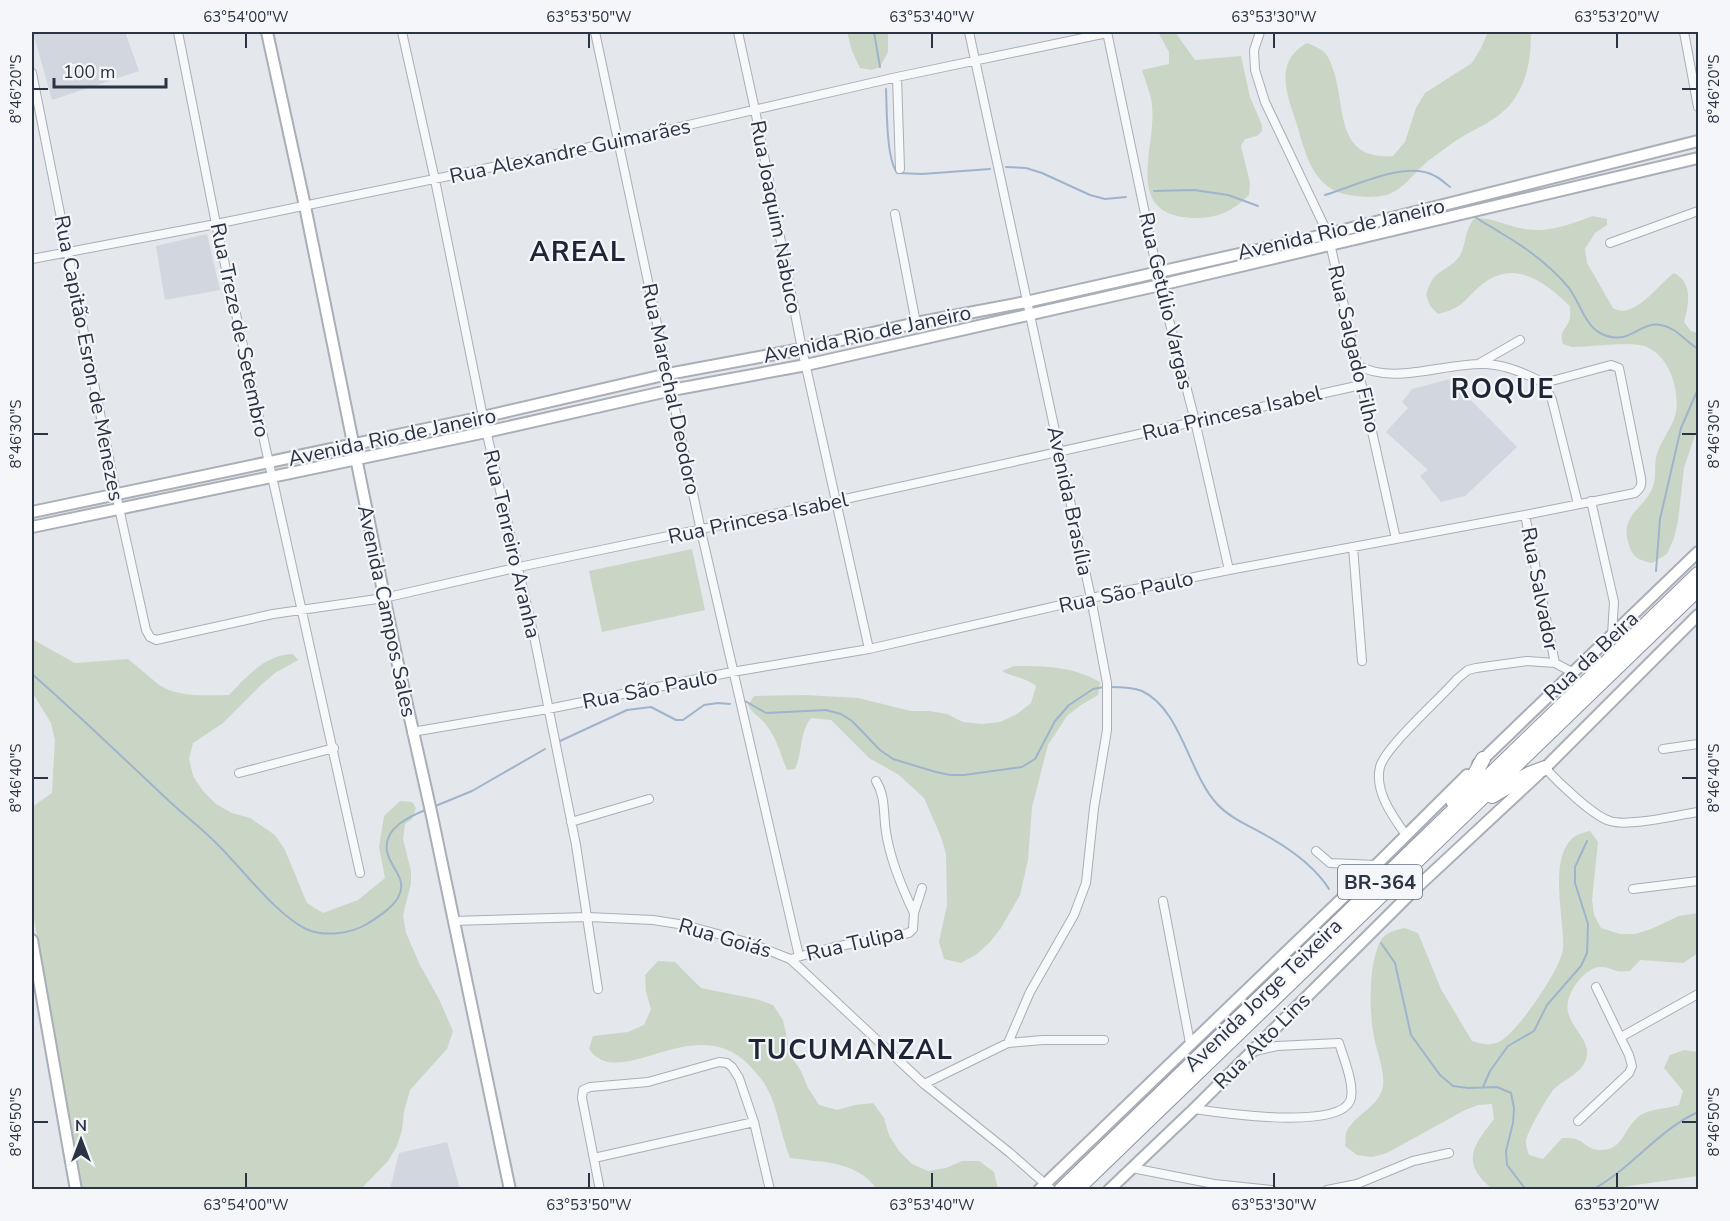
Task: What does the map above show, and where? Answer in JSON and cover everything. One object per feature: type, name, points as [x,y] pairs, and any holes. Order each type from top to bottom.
[{"type":"highway","name":"Avenida Jorge Teixeira","points":[[1061,1190],[1698,574]]},
{"type":"highway","name":"Avenida Jorge Teixeira","points":[[1076,1190],[1698,589]]},
{"type":"highway","points":[[1412,851],[1475,774],[1484,759]]},
{"type":"highway","points":[[1474,806],[1529,774],[1545,768]]},
{"type":"main road","name":"Avenida Campos Sales","points":[[267,32],[305,206],[412,732],[432,816],[510,1190]]},
{"type":"main road","name":"Avenida Rio de Janeiro","points":[[32,527],[486,432],[672,390],[806,365],[1160,285],[1698,141]]},
{"type":"main road","name":"Avenida Rio de Janeiro","points":[[32,512],[483,417],[669,374],[802,349],[1157,272],[1329,239],[1698,158]]},
{"type":"main road","name":"Rua da Beira","points":[[1046,1187],[1190,1043],[1698,552]]},
{"type":"main road","points":[[1545,768],[1698,615]]},
{"type":"main road","name":"Rua Alto Lins","points":[[1109,1190],[1251,1053],[1414,890],[1545,768]]},
{"type":"main road","points":[[32,940],[76,1190]]},
{"type":"street","name":"Rua Treze de Setembro","points":[[178,32],[216,224],[360,873]]},
{"type":"street","name":"Rua Tenreiro Aranha","points":[[402,32],[435,180],[486,432],[519,567],[571,822],[598,989]]},
{"type":"street","name":"Rua Marechal Deodoro","points":[[595,32],[732,672],[799,956]]},
{"type":"street","name":"Rua Joaquim Nabuco","points":[[738,32],[802,349],[868,649]]},
{"type":"street","name":"Avenida Brasília","points":[[969,32],[1091,598],[1107,683],[1107,730],[1094,808],[1086,883],[1080,903],[1030,992],[1008,1043]]},
{"type":"street","name":"Rua Alexandre Guimarães","points":[[32,259],[435,180],[1107,32]]},
{"type":"street","name":"Rua Getúlio Vargas","points":[[1107,32],[1157,272],[1195,421],[1229,570]]},
{"type":"street","name":"Rua Salgado Filho","points":[[1260,32],[1255,40],[1253,60],[1265,102],[1329,239],[1396,539]]},
{"type":"street","points":[[1683,32],[1698,107]]},
{"type":"street","name":"Rua Capitão Esron de Menezes","points":[[32,73],[116,494],[146,630],[153,639]]},
{"type":"street","points":[[897,77],[900,169]]},
{"type":"street","points":[[1610,243],[1698,211]]},
{"type":"street","points":[[895,214],[916,323]]},
{"type":"street","points":[[1479,364],[1520,340]]},
{"type":"street","points":[[1357,365],[1373,372],[1390,374],[1479,364],[1508,368],[1544,383],[1552,400],[1578,504]]},
{"type":"street","name":"Rua São Paulo","points":[[412,732],[868,649],[1091,598],[1635,493],[1642,484],[1620,371],[1617,366],[1611,365],[1544,383]]},
{"type":"street","name":"Rua Princesa Isabel","points":[[153,639],[162,640],[300,609],[384,598],[519,567],[701,531],[1361,385]]},
{"type":"street","points":[[1592,501],[1614,602],[1612,636]]},
{"type":"street","name":"Rua Salvador","points":[[1525,515],[1555,663]]},
{"type":"street","points":[[1353,547],[1362,661]]},
{"type":"street","points":[[1406,835],[1384,798],[1380,768],[1388,752],[1463,674],[1476,668],[1527,661],[1555,663],[1572,672]]},
{"type":"street","points":[[1663,749],[1698,744]]},
{"type":"street","points":[[239,773],[334,748]]},
{"type":"street","points":[[1545,768],[1592,810],[1608,821],[1627,822],[1698,812]]},
{"type":"street","points":[[876,782],[882,793],[888,842],[914,913]]},
{"type":"street","points":[[571,822],[649,799]]},
{"type":"street","points":[[1316,851],[1330,863],[1376,865]]},
{"type":"street","points":[[1633,889],[1698,881]]},
{"type":"street","name":"Rua Tulipa","points":[[790,959],[909,933],[914,926],[914,913],[922,888]]},
{"type":"street","points":[[1163,901],[1190,1043]]},
{"type":"street","name":"Rua Goiás","points":[[453,921],[588,917],[653,920],[685,925],[750,943],[790,959],[924,1084],[1046,1187]]},
{"type":"street","points":[[1578,1121],[1629,1073],[1631,1062],[1596,987]]},
{"type":"street","points":[[1621,1037],[1698,994]]},
{"type":"street","points":[[924,1084],[1008,1043],[1043,1040],[1104,1040]]},
{"type":"street","points":[[1194,1109],[1243,1117],[1294,1118],[1337,1112],[1347,1105],[1352,1095],[1339,1043],[1269,1047],[1251,1053]]},
{"type":"street","points":[[600,1190],[582,1092],[590,1087],[648,1082],[712,1062],[727,1063],[737,1074],[754,1122],[770,1190]]},
{"type":"street","points":[[594,1158],[754,1122]]},
{"type":"street","points":[[1327,1190],[1358,1187],[1413,1161],[1449,1153]]},
{"type":"street","points":[[1132,1168],[1214,1184],[1272,1190]]},
{"type":"shaded area","points":[[33,32],[125,32],[139,71],[52,100]]},
{"type":"shaded area","points":[[207,234],[220,290],[165,300],[156,246]]},
{"type":"shaded area","points":[[1450,379],[1517,447],[1465,496],[1441,502],[1420,476],[1428,470],[1386,432],[1408,408],[1402,402],[1412,389]]},
{"type":"shaded area","points":[[447,1142],[460,1189],[390,1189],[399,1153]]},
{"type":"green space","points":[[847,32],[888,32],[888,52],[880,67],[872,70],[860,68]]},
{"type":"green space","points":[[1158,32],[1175,32],[1195,60],[1241,56],[1250,97],[1262,125],[1262,131],[1257,136],[1245,139],[1241,146],[1250,183],[1249,195],[1237,206],[1216,216],[1191,218],[1170,214],[1156,205],[1150,192],[1148,158],[1152,105],[1142,70],[1169,64],[1169,52]]},
{"type":"green space","points":[[1488,32],[1531,32],[1530,56],[1525,78],[1514,99],[1501,113],[1451,144],[1392,193],[1377,197],[1349,195],[1337,192],[1320,179],[1309,161],[1287,94],[1286,71],[1296,51],[1307,43],[1325,53],[1334,72],[1343,117],[1352,141],[1361,150],[1375,155],[1393,156],[1405,142],[1416,108],[1425,93],[1472,63]]},
{"type":"green space","points":[[1593,216],[1607,219],[1607,225],[1595,233],[1585,249],[1587,263],[1613,308],[1621,311],[1637,306],[1674,273],[1680,277],[1687,288],[1688,301],[1684,322],[1691,331],[1698,333],[1698,426],[1684,468],[1674,538],[1667,554],[1652,563],[1632,553],[1627,527],[1633,514],[1652,489],[1658,452],[1676,412],[1676,392],[1670,371],[1658,354],[1640,345],[1572,347],[1563,344],[1562,334],[1570,319],[1570,306],[1539,281],[1517,273],[1493,278],[1480,286],[1458,306],[1438,314],[1430,306],[1426,295],[1436,275],[1459,257],[1471,222],[1475,218],[1489,219],[1525,229],[1543,230]]},
{"type":"green space","points":[[692,549],[705,610],[602,632],[589,571]]},
{"type":"green space","points":[[32,639],[75,663],[128,659],[158,684],[174,692],[192,695],[229,695],[265,662],[293,654],[298,660],[275,673],[223,723],[193,743],[189,759],[193,776],[216,804],[232,813],[250,818],[275,835],[285,850],[307,903],[323,913],[358,900],[385,878],[379,847],[384,816],[400,801],[412,802],[416,808],[412,819],[405,824],[403,839],[411,871],[411,884],[403,915],[406,933],[453,1031],[447,1049],[410,1090],[397,1146],[388,1161],[361,1189],[82,1189],[32,908],[32,807],[52,793],[55,740],[51,723],[32,692]]},
{"type":"green space","points":[[1014,666],[1047,667],[1079,673],[1100,682],[1098,695],[1067,716],[1048,745],[1032,807],[1028,860],[1020,895],[990,942],[977,954],[961,963],[944,959],[939,942],[947,905],[946,854],[924,798],[899,775],[869,758],[831,720],[811,718],[803,736],[795,769],[787,770],[770,731],[748,705],[754,696],[805,695],[858,698],[911,711],[947,714],[963,722],[982,724],[1000,722],[1017,714],[1031,703],[1036,686],[1002,671]]},
{"type":"green space","points":[[1590,831],[1598,842],[1592,900],[1594,915],[1601,928],[1620,934],[1635,934],[1679,916],[1698,913],[1698,953],[1683,963],[1640,960],[1630,971],[1596,967],[1580,979],[1570,994],[1567,1006],[1569,1016],[1585,1042],[1587,1052],[1585,1062],[1579,1070],[1551,1092],[1526,1141],[1529,1155],[1543,1159],[1562,1138],[1576,1139],[1598,1150],[1614,1147],[1639,1116],[1650,1111],[1679,1105],[1683,1091],[1664,1068],[1670,1055],[1684,1050],[1698,1052],[1698,1176],[1618,1189],[1492,1189],[1476,1170],[1473,1154],[1480,1138],[1494,1119],[1492,1104],[1478,1105],[1465,1110],[1387,1153],[1372,1157],[1357,1155],[1345,1146],[1346,1133],[1350,1126],[1377,1100],[1383,1086],[1383,1072],[1373,1031],[1371,997],[1374,960],[1383,937],[1388,933],[1405,928],[1418,933],[1441,989],[1472,1041],[1486,1044],[1499,1042],[1527,1014],[1555,971],[1563,949],[1559,888],[1562,856],[1568,844],[1577,835]]},
{"type":"green space","points":[[658,961],[675,962],[701,988],[756,999],[773,1005],[783,1020],[791,1056],[819,1105],[837,1110],[873,1103],[884,1118],[889,1135],[899,1151],[912,1164],[928,1171],[946,1168],[962,1161],[979,1161],[994,1172],[998,1189],[877,1189],[859,1173],[838,1164],[790,1158],[774,1104],[765,1085],[750,1066],[729,1050],[706,1045],[683,1047],[620,1062],[603,1060],[589,1049],[593,1036],[628,1032],[644,1025],[651,1009],[646,992],[645,975]]},
{"type":"waterway","points":[[874,32],[880,67]]},
{"type":"waterway","points":[[886,89],[889,145],[893,166],[897,173],[922,174],[990,169]]},
{"type":"waterway","points":[[1006,167],[1026,168],[1042,173],[1090,195],[1105,199],[1126,197]]},
{"type":"waterway","points":[[1325,195],[1380,176],[1410,171],[1435,176],[1450,187]]},
{"type":"waterway","points":[[1154,191],[1194,190],[1228,195],[1258,206]]},
{"type":"waterway","points":[[1474,216],[1510,238],[1554,272],[1573,293],[1586,319],[1600,333],[1619,338],[1646,327],[1661,325],[1676,332],[1698,349]]},
{"type":"waterway","points":[[1656,571],[1660,519],[1681,428],[1698,389]]},
{"type":"waterway","points":[[32,674],[214,841],[284,914],[306,929],[329,934],[353,930],[367,924],[391,907],[398,898],[401,882],[388,856],[389,836],[393,829],[406,819],[428,809]]},
{"type":"waterway","points":[[745,701],[766,713],[826,710],[841,714],[852,721],[880,750],[893,759],[936,772],[964,775],[1022,767],[1035,759],[1055,721],[1069,705],[1093,689],[1104,687]]},
{"type":"waterway","points":[[1110,687],[1142,691],[1155,700],[1175,727],[1207,791],[1217,804],[1234,818],[1293,853],[1317,873],[1329,889]]},
{"type":"waterway","points":[[560,741],[627,710],[651,707],[676,720],[683,720],[704,705],[730,704]]},
{"type":"waterway","points":[[433,807],[472,791],[545,749]]},
{"type":"waterway","points":[[1483,1087],[1490,1071],[1508,1046],[1534,1031],[1547,1005],[1581,966],[1587,953],[1588,924],[1575,883],[1575,867],[1587,841]]},
{"type":"waterway","points":[[1381,943],[1395,963],[1411,1035],[1440,1075],[1453,1086],[1497,1087],[1511,1093],[1514,1108],[1506,1151],[1507,1165],[1526,1190]]},
{"type":"waterway","points":[[1592,1190],[1670,1129],[1698,1112]]},
{"type":"district","name":"AREAL","points":[[578,252]]},
{"type":"district","name":"ROQUE","points":[[1503,389]]},
{"type":"district","name":"TUCUMANZAL","points":[[851,1050]]}]
